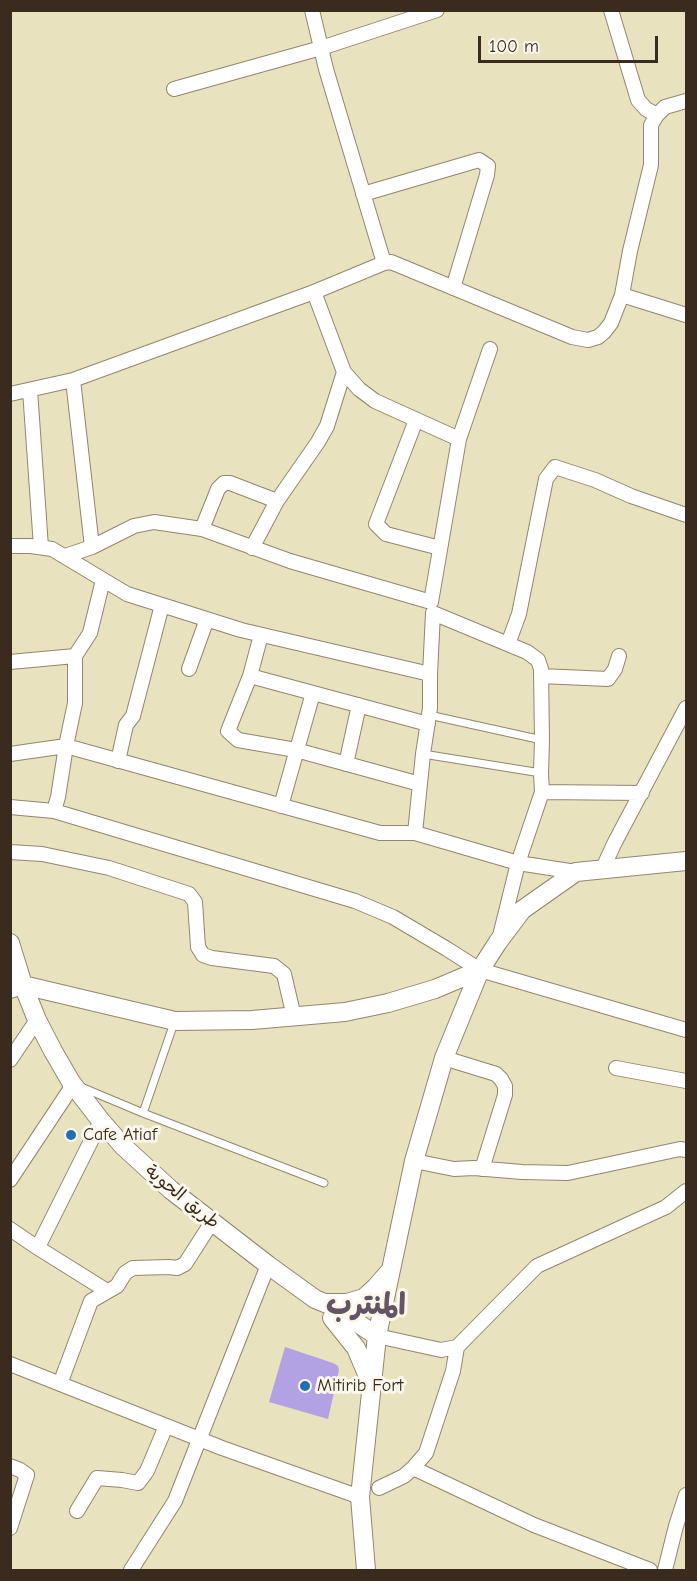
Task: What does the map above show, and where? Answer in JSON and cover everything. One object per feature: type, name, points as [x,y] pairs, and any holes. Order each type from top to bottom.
[{"type":"street","points":[[312,10],[384,263]]},
{"type":"street","points":[[174,88],[321,48],[437,10]]},
{"type":"street","points":[[611,10],[638,100],[646,109],[657,115]]},
{"type":"street","points":[[10,394],[73,380],[391,262],[572,337],[588,340],[598,337],[611,323],[622,295],[651,165],[651,125],[665,107],[687,101]]},
{"type":"street","points":[[363,194],[479,160],[488,166],[453,288]]},
{"type":"street","points":[[314,292],[344,372],[359,389],[375,401],[459,439]]},
{"type":"street","points":[[622,295],[687,315]]},
{"type":"street","points":[[416,833],[423,754],[429,719],[432,607],[440,548],[459,439],[490,349]]},
{"type":"street","points":[[252,548],[277,501],[327,426],[344,372]]},
{"type":"street","points":[[73,380],[92,547]]},
{"type":"street","points":[[30,390],[41,547]]},
{"type":"street","points":[[416,420],[376,524],[386,534],[440,548]]},
{"type":"street","points":[[508,644],[519,614],[546,479],[555,467],[687,515]]},
{"type":"street","points":[[202,529],[218,489],[224,483],[230,483],[277,501]]},
{"type":"street","points":[[65,556],[92,547],[134,526],[154,522],[202,529],[290,561],[432,607],[527,652],[538,660],[541,669],[542,792],[518,863],[498,942]]},
{"type":"street","points":[[10,546],[52,549],[127,594],[241,630],[430,674]]},
{"type":"street","points":[[54,811],[75,703],[75,656],[90,633],[104,580]]},
{"type":"street","points":[[118,761],[126,725],[133,716],[162,605]]},
{"type":"street","points":[[189,669],[207,619]]},
{"type":"street","points":[[261,635],[250,676],[228,731],[238,740],[296,750],[420,784]]},
{"type":"street","points":[[10,662],[75,656]]},
{"type":"street","points":[[541,676],[608,680],[619,656]]},
{"type":"street","points":[[250,676],[359,705],[429,719]]},
{"type":"street","points":[[281,806],[313,693]]},
{"type":"street","points":[[345,764],[359,705]]},
{"type":"street","points":[[602,870],[687,708]]},
{"type":"street","points":[[10,754],[66,746],[380,833],[416,833],[518,863],[576,872],[687,861]]},
{"type":"street","points":[[542,792],[642,793]]},
{"type":"street","points":[[10,807],[54,811],[355,901],[393,917],[480,970],[687,1030]]},
{"type":"street","points":[[10,852],[42,854],[109,868],[189,894],[195,902],[198,947],[203,955],[274,966],[284,974],[294,1017]]},
{"type":"street","points":[[366,1570],[360,1497],[376,1341],[414,1161],[444,1058],[480,970],[498,942],[522,910],[576,872]]},
{"type":"street","name":"طريق الحوية","points":[[10,944],[17,987],[72,1083],[101,1121],[146,1168],[212,1222],[324,1307],[348,1317],[376,1341]]},
{"type":"street","points":[[17,987],[175,1020],[252,1020],[345,1012],[388,1003],[435,989],[480,970]]},
{"type":"street","points":[[10,1060],[37,1020]]},
{"type":"street","points":[[444,1058],[496,1074],[505,1086],[505,1095],[482,1169]]},
{"type":"street","points":[[616,1068],[687,1081]]},
{"type":"street","points":[[10,1180],[72,1083]]},
{"type":"street","points":[[35,1246],[39,1245],[101,1121]]},
{"type":"street","points":[[414,1161],[454,1169],[568,1173],[680,1149],[687,1150]]},
{"type":"street","points":[[376,1341],[441,1350],[457,1347],[537,1266],[666,1207],[687,1191]]},
{"type":"street","points":[[60,1384],[91,1301],[117,1286],[125,1273],[133,1268],[177,1268],[184,1264],[212,1222]]},
{"type":"street","points":[[10,1229],[107,1291]]},
{"type":"street","points":[[131,1570],[175,1501],[268,1265]]},
{"type":"street","points":[[371,1383],[356,1348],[324,1307],[364,1298],[390,1271]]},
{"type":"street","points":[[379,1488],[404,1476],[426,1453],[453,1371],[457,1347]]},
{"type":"street","points":[[10,1364],[200,1440],[360,1497]]},
{"type":"street","points":[[77,1511],[98,1478],[138,1483],[147,1471],[166,1426]]},
{"type":"street","points":[[10,1466],[27,1475],[10,1528]]},
{"type":"street","points":[[413,1468],[534,1525],[650,1570]]},
{"type":"street","points":[[665,1570],[676,1526],[687,1495]]},
{"type":"lane","points":[[429,719],[542,740]]},
{"type":"lane","points":[[423,754],[541,773]]},
{"type":"lane","points":[[143,1113],[175,1020]]},
{"type":"lane","points":[[72,1083],[324,1183]]},
{"type":"building","name":"Mitirib Fort","points":[[285,1347],[338,1366],[328,1419],[269,1402]]},
{"type":"place","name":"Cafe Atiaf","points":[[71,1135]]},
{"type":"place","name":"Mitirib Fort","points":[[305,1386]]},
{"type":"district","name":"المنترب","points":[[366,1306]]}]
